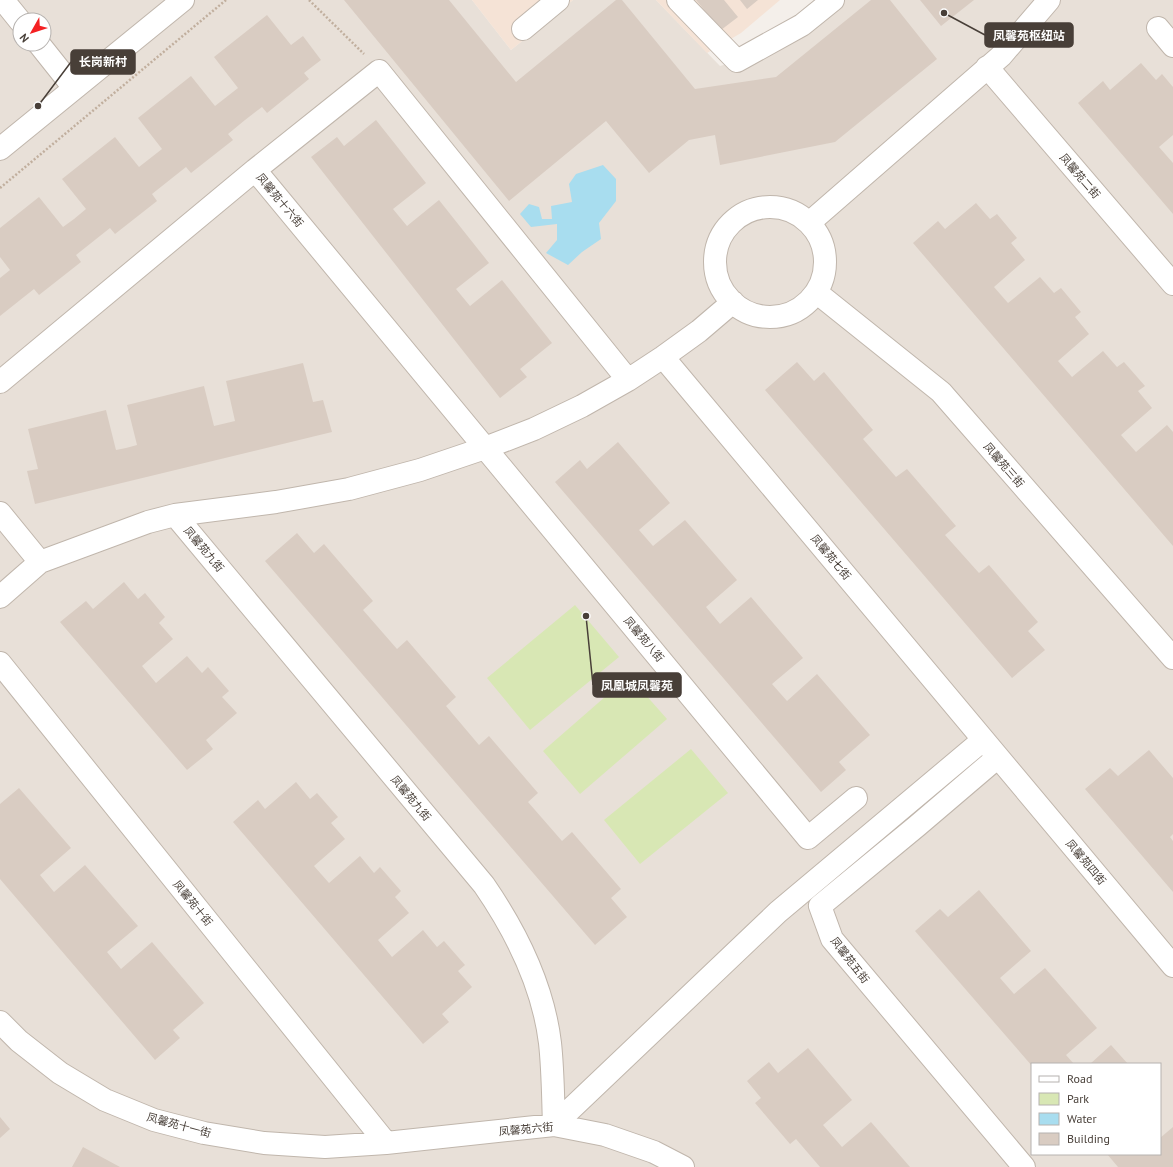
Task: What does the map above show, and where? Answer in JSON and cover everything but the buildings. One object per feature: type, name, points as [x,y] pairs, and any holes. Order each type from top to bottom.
[{"type":"street","points":[[3,0],[13,12]]},
{"type":"street","points":[[0,149],[183,0]]},
{"type":"street","points":[[523,29],[558,0]]},
{"type":"street","points":[[678,0],[737,61],[802,25],[833,0]]},
{"type":"street","points":[[809,223],[1001,56],[1050,0]]},
{"type":"street","points":[[1158,28],[1173,46]]},
{"type":"street","points":[[45,52],[74,88]]},
{"type":"street","name":"凤馨苑二街","points":[[987,67],[1173,284]]},
{"type":"street","points":[[255,170],[379,71],[628,380]]},
{"type":"street","name":"凤馨苑十六街","points":[[0,382],[255,170],[486,448]]},
{"type":"street","points":[[777,207],[794,213],[809,223],[819,236],[824,252],[825,268],[820,286],[810,301],[794,312],[776,317],[757,316],[740,308],[726,296],[718,279],[714,261],[718,243],[727,227],[741,215],[758,208],[777,207]]},
{"type":"street","name":"凤馨苑三街","points":[[816,292],[941,392],[1173,658]]},
{"type":"street","points":[[0,597],[40,562],[148,522],[175,515],[276,502],[349,489],[420,470],[486,448],[534,429],[582,406],[628,380],[699,331],[733,302]]},
{"type":"street","name":"凤馨苑七街","points":[[663,357],[998,757]]},
{"type":"street","name":"凤馨苑八街","points":[[486,448],[808,838],[856,798]]},
{"type":"street","points":[[0,513],[40,562]]},
{"type":"street","name":"凤馨苑九街","points":[[175,515],[484,885],[500,909],[528,960],[545,1015],[550,1043],[554,1125]]},
{"type":"street","name":"凤馨苑十街","points":[[0,663],[386,1143]]},
{"type":"street","points":[[554,1125],[778,912],[983,740]]},
{"type":"street","name":"凤馨苑四街","points":[[998,757],[1173,966]]},
{"type":"street","name":"凤馨苑五街","points":[[998,757],[820,906],[832,939],[1024,1167]]},
{"type":"street","name":"凤馨苑十一街","points":[[0,1022],[19,1041],[60,1073],[105,1100],[154,1120],[204,1133],[264,1143],[325,1146],[386,1143]]},
{"type":"street","name":"凤馨苑六街","points":[[386,1143],[554,1125],[605,1135],[654,1152],[682,1167]]},
{"type":"path","points":[[0,188],[226,0]]},
{"type":"path","points":[[309,0],[372,62],[379,71]]},
{"type":"shaded area","points":[[0,0],[472,0],[511,50],[573,0],[656,0],[720,66],[779,49],[839,0],[1173,0],[1173,1167],[0,1167]]},
{"type":"shaded area","points":[[472,0],[573,0],[511,50]]},
{"type":"shaded area","points":[[656,0],[780,0],[741,33],[707,53]]},
{"type":"green space","points":[[575,605],[619,657],[530,730],[487,678]]},
{"type":"green space","points":[[629,676],[667,719],[580,794],[543,751]]},
{"type":"green space","points":[[691,749],[728,793],[640,864],[604,820]]},
{"type":"water","points":[[603,165],[616,179],[616,201],[599,223],[601,239],[582,252],[568,265],[546,253],[557,240],[557,224],[531,227],[520,214],[529,204],[539,207],[542,219],[552,219],[551,206],[572,202],[569,184],[576,174]]},
{"type":"place","name":"凤馨苑枢纽站","points":[[944,13]]},
{"type":"place","name":"长岗新村","points":[[38,106]]},
{"type":"place","name":"凤凰城凤馨苑","points":[[586,616]]}]
